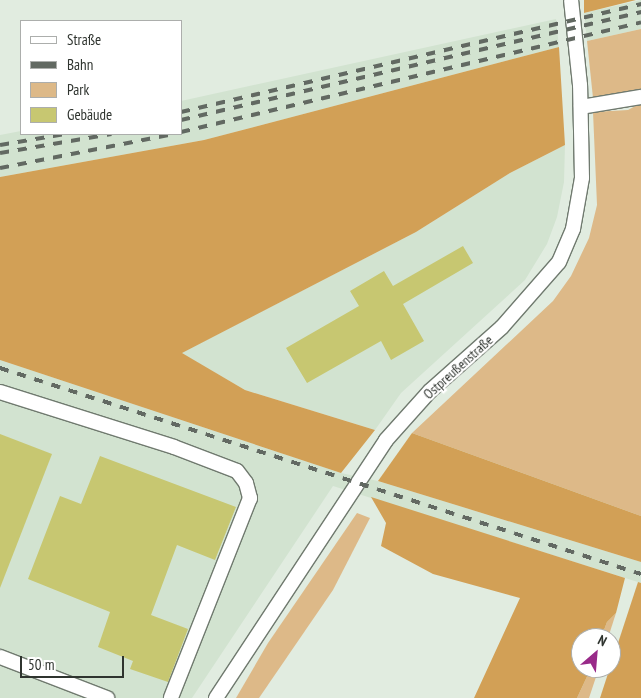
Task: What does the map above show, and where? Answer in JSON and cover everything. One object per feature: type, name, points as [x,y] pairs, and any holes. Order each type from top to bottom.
[{"type":"street","name":"Ostpreußenstraße","points":[[216,698],[386,440],[430,391],[502,327],[558,262],[573,229],[582,178],[581,107],[571,0]]},
{"type":"street","points":[[581,107],[641,97]]},
{"type":"street","points":[[0,392],[174,447],[237,471],[246,483],[250,498],[171,698]]},
{"type":"street","points":[[0,657],[107,698]]},
{"type":"shaded area","points":[[584,0],[636,0],[584,13]]},
{"type":"shaded area","points":[[641,0],[641,29],[587,41],[584,13]]},
{"type":"shaded area","points":[[556,19],[559,47],[204,140],[0,177],[0,135],[20,131],[20,135],[182,135],[182,101]]},
{"type":"shaded area","points":[[559,47],[565,145],[510,173],[416,232],[182,353],[245,390],[375,430],[341,473],[0,360],[0,177],[204,140]]},
{"type":"shaded area","points":[[565,145],[564,182],[557,217],[547,244],[525,280],[401,393],[375,430],[245,390],[181,353],[416,232],[510,173]]},
{"type":"shaded area","points":[[0,360],[341,473],[378,481],[641,562],[641,583],[333,486],[192,698],[0,698]]},
{"type":"shaded area","points":[[412,433],[641,516],[641,562],[378,481]]},
{"type":"shaded area","points":[[371,497],[625,578],[616,613],[607,622],[605,628],[571,628],[571,678],[586,678],[577,698],[474,698],[520,598],[433,574],[381,546],[386,523]]},
{"type":"shaded area","points":[[638,582],[641,583],[641,698],[600,698],[607,678],[621,678],[621,634]]},
{"type":"green space","points":[[641,29],[641,89],[593,98],[587,41]]},
{"type":"green space","points":[[641,103],[641,516],[412,433],[553,301],[571,276],[589,238],[597,205],[593,112],[628,110]]},
{"type":"green space","points":[[357,513],[370,518],[333,590],[259,698],[236,698],[268,643]]},
{"type":"green space","points":[[616,613],[611,628],[605,628],[607,622]]},
{"type":"green space","points":[[586,678],[596,678],[589,698],[577,698]]},
{"type":"building","points":[[463,246],[473,263],[403,304],[424,341],[391,360],[381,341],[307,383],[286,348],[359,306],[350,291],[384,271],[393,286]]},
{"type":"building","points":[[0,434],[52,454],[0,588]]},
{"type":"building","points":[[100,456],[236,507],[215,560],[177,545],[151,615],[188,629],[168,682],[130,669],[133,661],[98,647],[110,612],[28,579],[60,496],[81,504]]},
{"type":"railway","points":[[182,112],[641,4]]},
{"type":"railway","points":[[182,120],[641,12]]},
{"type":"railway","points":[[182,132],[641,22]]},
{"type":"railway","points":[[0,145],[59,135]]},
{"type":"railway","points":[[0,153],[105,135]]},
{"type":"railway","points":[[0,168],[169,135]]},
{"type":"railway","points":[[0,368],[641,574]]}]
